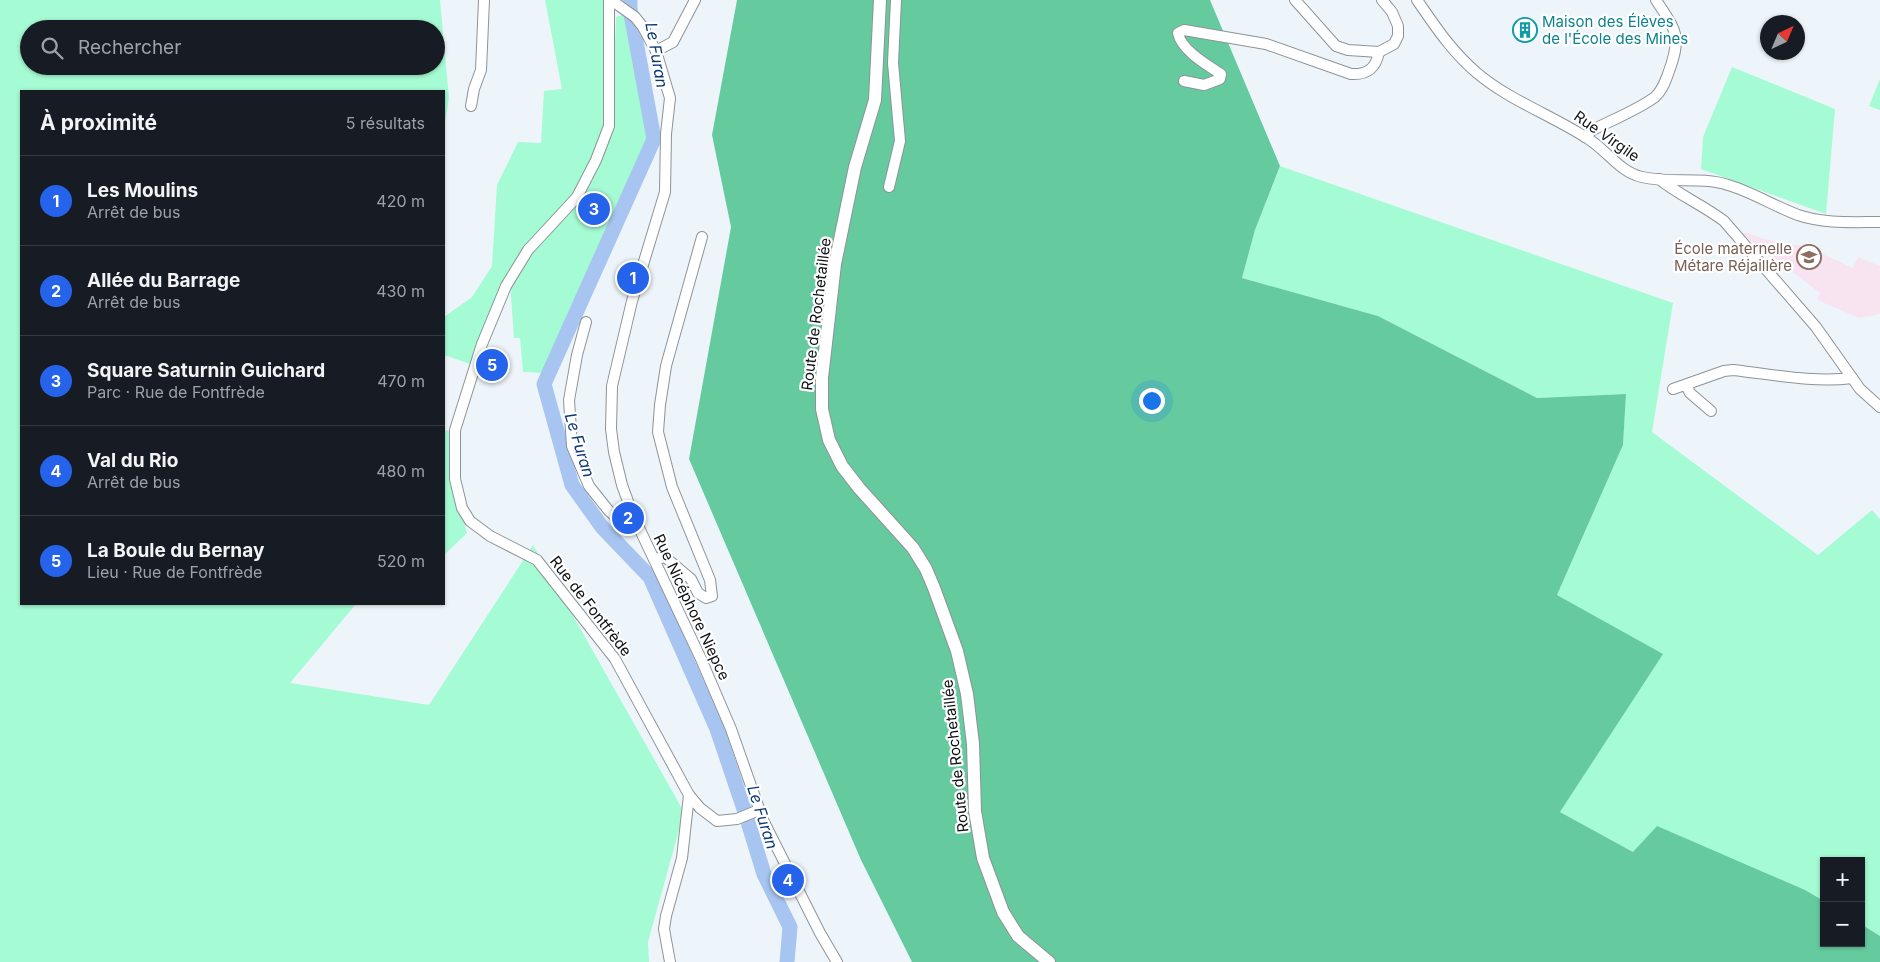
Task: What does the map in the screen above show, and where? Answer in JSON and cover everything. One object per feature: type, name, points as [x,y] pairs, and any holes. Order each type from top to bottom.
[{"type":"main road","name":"Route de Rochetaillée","points":[[880,0],[875,100],[855,167],[835,264],[822,378],[822,409],[829,440],[842,466],[859,488],[913,548],[926,569],[934,588],[957,651],[967,694],[973,744],[975,811],[983,858],[1003,912],[1018,936],[1049,962]]},
{"type":"street","points":[[472,106],[474,89],[481,70],[484,0]]},
{"type":"street","name":"Rue Nicéphore Niepce","points":[[610,0],[635,18],[643,27],[656,50],[670,98],[666,134],[665,192],[632,301],[612,386],[611,429],[616,460],[622,485],[639,528],[702,659],[720,703],[756,812],[837,962]]},
{"type":"street","name":"Rue de Fontfrède","points":[[610,0],[609,126],[596,160],[577,197],[528,250],[506,286],[482,344],[455,430],[455,479],[462,508],[470,521],[490,536],[537,560],[615,659],[689,795],[700,808],[716,821],[738,819],[756,812]]},
{"type":"street","points":[[656,50],[673,42],[695,0]]},
{"type":"street","points":[[889,187],[900,141],[894,63],[896,0]]},
{"type":"street","points":[[1295,0],[1336,46],[1348,50],[1379,52],[1394,44],[1398,36],[1398,26],[1392,12],[1382,0]]},
{"type":"street","name":"Rue Virgile","points":[[1417,0],[1444,39],[1478,74],[1509,94],[1585,137],[1629,172],[1642,177],[1710,180],[1730,185],[1798,215],[1817,220],[1880,222]]},
{"type":"street","points":[[1585,137],[1590,131],[1657,96],[1663,87],[1674,58],[1676,34],[1674,26],[1656,0]]},
{"type":"street","points":[[1184,81],[1204,84],[1220,79],[1220,74],[1205,64],[1180,41],[1178,34],[1184,30],[1266,44],[1351,74],[1361,74],[1370,70],[1378,60],[1379,52]]},
{"type":"street","points":[[1659,179],[1672,190],[1707,208],[1724,221],[1816,327],[1860,389],[1880,407]]},
{"type":"street","points":[[655,559],[665,557],[691,579],[698,593],[706,598],[712,596],[710,580],[672,487],[658,432],[666,366],[702,237]]},
{"type":"street","points":[[586,322],[577,355],[569,400],[572,446],[589,486],[609,511],[628,528],[639,528]]},
{"type":"street","points":[[1673,389],[1733,370],[1801,377],[1852,378]]},
{"type":"street","points":[[1686,385],[1690,392],[1711,411]]},
{"type":"street","points":[[670,962],[664,929],[682,858],[689,795]]},
{"type":"shaded area","points":[[1745,232],[1773,241],[1803,245],[1853,268],[1858,257],[1880,266],[1880,314],[1859,318],[1817,300],[1820,293],[1743,235]]},
{"type":"green space","points":[[0,0],[440,0],[442,20],[20,20],[20,75],[445,75],[445,54],[449,98],[445,122],[445,90],[20,90],[20,605],[355,605],[290,683],[429,705],[533,545],[684,812],[648,942],[649,962],[0,962]]},
{"type":"green space","points":[[545,0],[606,0],[604,123],[593,156],[573,197],[530,243],[473,365],[445,355],[445,316],[472,297],[492,266],[497,185],[518,142],[541,143],[544,91],[562,89]]},
{"type":"green space","points":[[737,0],[1210,0],[1280,166],[1255,230],[1242,278],[1378,316],[1537,398],[1626,394],[1623,445],[1557,595],[1663,654],[1560,812],[1633,852],[1657,826],[1805,890],[1820,899],[1820,947],[1865,947],[1865,927],[1880,936],[1880,962],[912,962],[861,860],[689,459],[731,227],[712,135]]},
{"type":"green space","points":[[622,15],[626,17],[646,111],[650,142],[572,304],[563,337],[545,373],[523,372],[520,338],[514,338],[510,283],[525,258],[557,224],[612,124],[616,17]]},
{"type":"green space","points":[[1732,67],[1835,109],[1826,214],[1701,169],[1703,137]]},
{"type":"green space","points":[[1880,79],[1880,110],[1869,106]]},
{"type":"green space","points":[[1280,166],[1673,303],[1652,432],[1818,555],[1872,510],[1880,519],[1880,936],[1865,927],[1865,857],[1820,857],[1820,899],[1805,890],[1633,852],[1560,812],[1662,654],[1557,595],[1623,445],[1626,394],[1537,398],[1378,316],[1242,278],[1255,230]]},
{"type":"green space","points":[[445,430],[450,431],[453,483],[467,533],[445,554]]},
{"type":"waterway","name":"Le Furan","points":[[630,0],[630,9],[654,139],[544,384],[572,485],[602,527],[650,577],[717,729],[764,874],[790,927],[787,962]]},
{"type":"place","name":"Maison des Élèves de l'École des Mines","points":[[1525,30]]},
{"type":"place","name":"Square Saturnin Guichard","points":[[594,209]]},
{"type":"place","name":"École maternelle Métare Réjaillère","points":[[1809,257]]},
{"type":"place","name":"Les Moulins","points":[[633,278]]},
{"type":"place","name":"La Boule du Bernay","points":[[492,365]]},
{"type":"place","name":"Allée du Barrage","points":[[628,518]]},
{"type":"place","name":"Val du Rio","points":[[788,880]]}]
